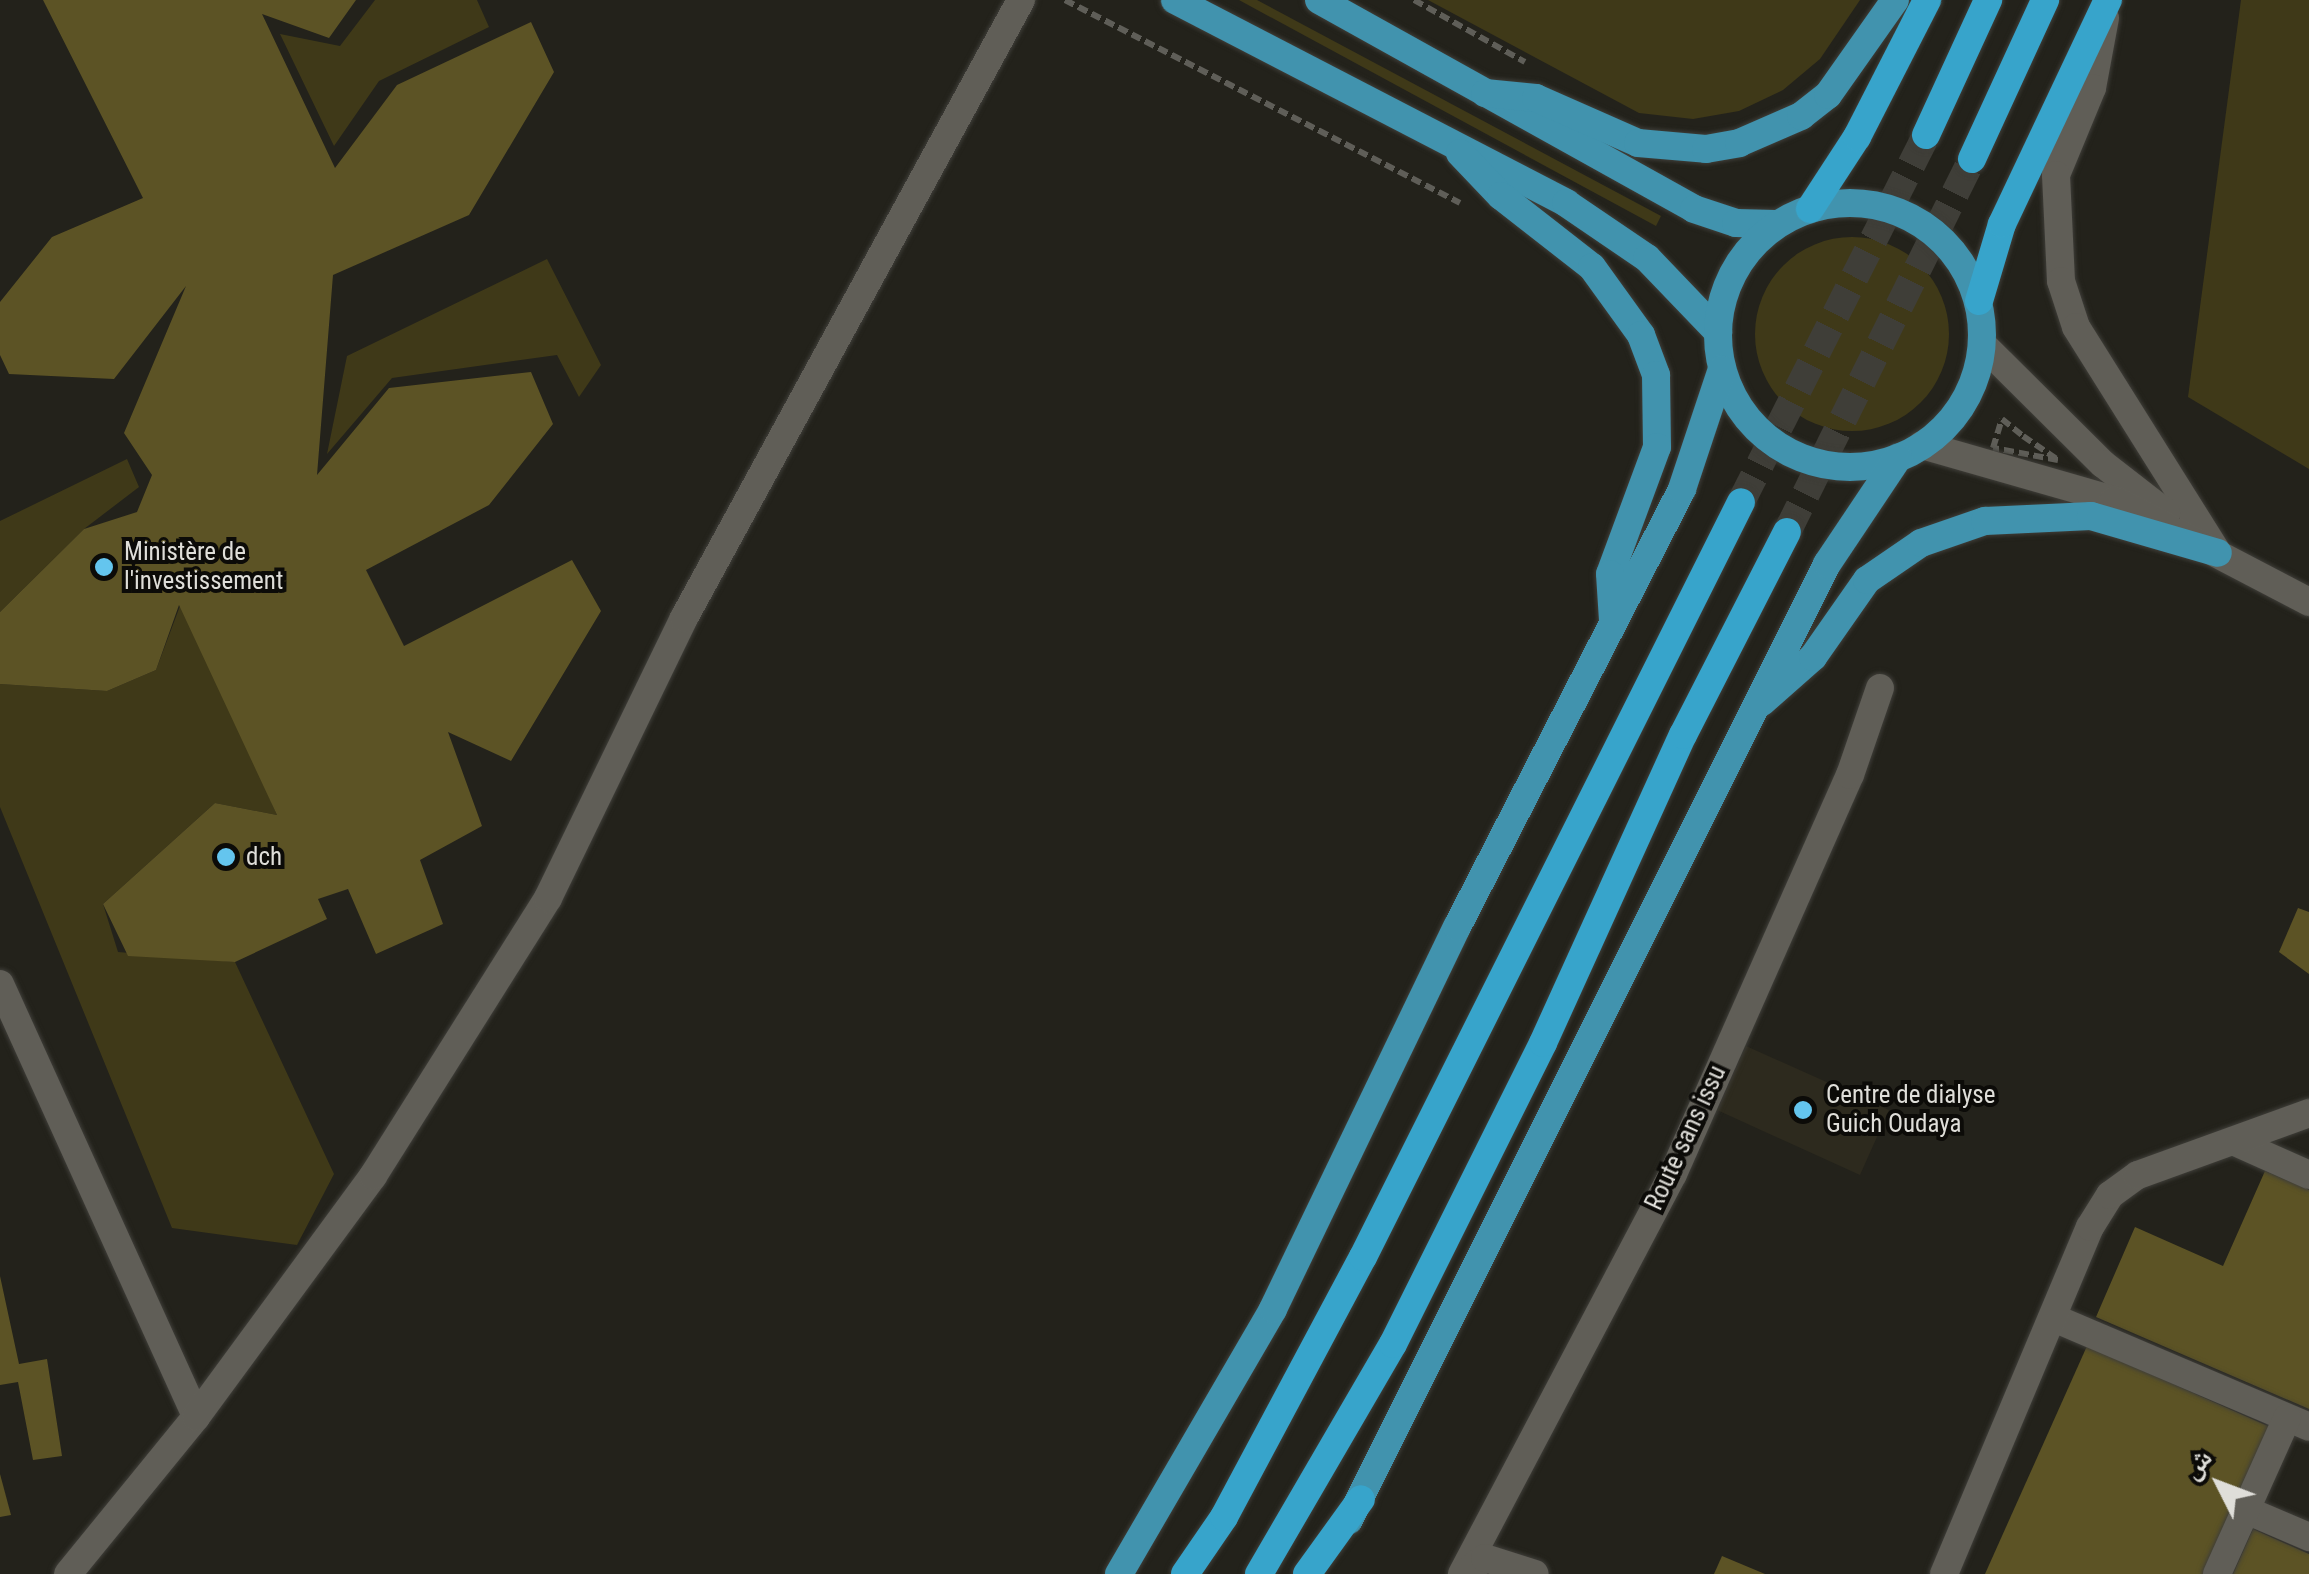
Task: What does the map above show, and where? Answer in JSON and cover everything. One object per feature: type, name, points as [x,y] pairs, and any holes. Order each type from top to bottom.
[{"type":"highway","points":[[1810,208],[1857,138],[1927,0]]},
{"type":"highway","points":[[1926,135],[1988,0]]},
{"type":"highway","points":[[1972,159],[2045,0]]},
{"type":"highway","points":[[1979,301],[2002,224],[2108,0]]},
{"type":"highway","points":[[1185,1574],[1224,1517],[1363,1258],[1741,502]]},
{"type":"highway","points":[[1259,1574],[1394,1344],[1543,1043],[1683,735],[1787,532]]},
{"type":"highway","points":[[1307,1574],[1360,1499]]},
{"type":"main road","points":[[1175,0],[1451,139],[1608,229],[1667,276],[1718,332]]},
{"type":"main road","points":[[1319,0],[1694,210],[1736,223],[1776,224]]},
{"type":"main road","points":[[1482,94],[1536,98],[1638,143],[1706,149],[1739,143],[1786,124],[1828,95],[1894,0]]},
{"type":"main road","points":[[1451,139],[1501,196],[1602,279],[1641,335],[1656,375],[1657,447],[1610,574],[1613,620]]},
{"type":"main road","points":[[1318,1574],[1360,1499],[1848,527],[1910,451],[1957,412],[1982,344],[1979,301],[1944,240],[1915,218],[1864,204],[1810,208],[1776,224],[1734,271],[1718,332],[1722,368],[1751,425],[1790,453],[1835,467],[1910,451]]},
{"type":"main road","points":[[1118,1574],[1273,1310],[1682,488],[1722,368]]},
{"type":"main road","points":[[1757,706],[1813,658],[1866,580],[1921,543],[1985,521],[2091,516],[2218,553]]},
{"type":"street","points":[[68,1574],[196,1418],[373,1176],[548,898],[684,618],[1021,0]]},
{"type":"street","points":[[2108,0],[2092,88],[2056,175],[2053,213],[2061,282],[2076,326],[2218,553]]},
{"type":"street","points":[[1982,344],[2103,464],[2218,553]]},
{"type":"street","points":[[1910,451],[2114,500],[2309,602]]},
{"type":"street","name":"Route sans issu","points":[[1462,1574],[1672,1174],[1850,775],[1880,688]]},
{"type":"street","points":[[0,984],[196,1418]]},
{"type":"street","points":[[1944,1574],[2090,1227],[2110,1195],[2138,1175],[2309,1113]]},
{"type":"street","points":[[2235,1142],[2309,1175]]},
{"type":"street","points":[[2054,1318],[2298,1422],[2246,1510],[2218,1574]]},
{"type":"street","points":[[2246,1510],[2309,1537]]},
{"type":"street","points":[[1462,1574],[1485,1558],[1535,1574]]},
{"type":"shaded area","points":[[375,0],[477,0],[489,27],[379,81],[334,146],[280,34],[340,46]]},
{"type":"shaded area","points":[[1239,0],[1257,0],[1661,216],[1656,226]]},
{"type":"shaded area","points":[[1428,0],[1860,0],[1820,59],[1783,90],[1739,111],[1693,119],[1639,113]]},
{"type":"shaded area","points":[[2241,0],[2309,0],[2309,469],[2188,397]]},
{"type":"shaded area","points":[[1852,237],[1889,244],[1921,265],[1942,297],[1949,334],[1942,371],[1921,403],[1889,424],[1852,431],[1815,424],[1783,403],[1762,371],[1755,334],[1762,297],[1783,265],[1815,244]]},
{"type":"shaded area","points":[[547,259],[601,365],[579,397],[557,355],[392,378],[327,454],[347,356]]},
{"type":"shaded area","points":[[127,459],[139,487],[84,529],[0,612],[0,521]]},
{"type":"shaded area","points":[[183,598],[277,815],[215,803],[103,904],[118,952],[235,962],[334,1174],[297,1245],[172,1228],[0,807],[0,684],[107,691],[156,670]]},
{"type":"shaded area","name":"Centre de dialyse Guich Oudaya","points":[[1746,1046],[1889,1110],[1860,1175],[1717,1110]]},
{"type":"building","points":[[43,0],[356,0],[329,38],[262,14],[335,168],[397,85],[531,22],[554,72],[469,215],[333,275],[317,475],[389,388],[531,372],[553,424],[489,505],[366,570],[404,646],[572,560],[601,611],[511,761],[448,732],[482,826],[420,860],[443,924],[376,954],[348,889],[318,899],[327,919],[235,962],[128,956],[103,904],[215,803],[277,815],[179,605],[156,670],[107,691],[0,684],[0,612],[84,529],[137,512],[152,475],[124,433],[186,286],[114,379],[9,374],[0,355],[0,302],[52,237],[143,198]]},
{"type":"building","points":[[2298,908],[2309,912],[2309,974],[2279,952]]},
{"type":"building","points":[[2265,1171],[2309,1190],[2309,1409],[2096,1317],[2135,1227],[2223,1266]]},
{"type":"building","points":[[0,1276],[19,1364],[47,1359],[62,1456],[33,1460],[18,1382],[0,1385]]},
{"type":"building","points":[[2087,1346],[2270,1427],[2204,1574],[1985,1574]]},
{"type":"building","points":[[0,1474],[11,1515],[0,1517]]},
{"type":"building","points":[[2253,1529],[2309,1554],[2309,1574],[2233,1574]]},
{"type":"building","points":[[1722,1556],[1765,1574],[1714,1574]]},
{"type":"tunnel","points":[[1741,502],[1926,135]]},
{"type":"tunnel","points":[[1787,532],[1972,159]]},
{"type":"place","name":"Ministère de l'investissement","points":[[104,567]]},
{"type":"place","name":"dch","points":[[226,857]]},
{"type":"place","name":"Centre de dialyse Guich Oudaya","points":[[1803,1110]]}]
